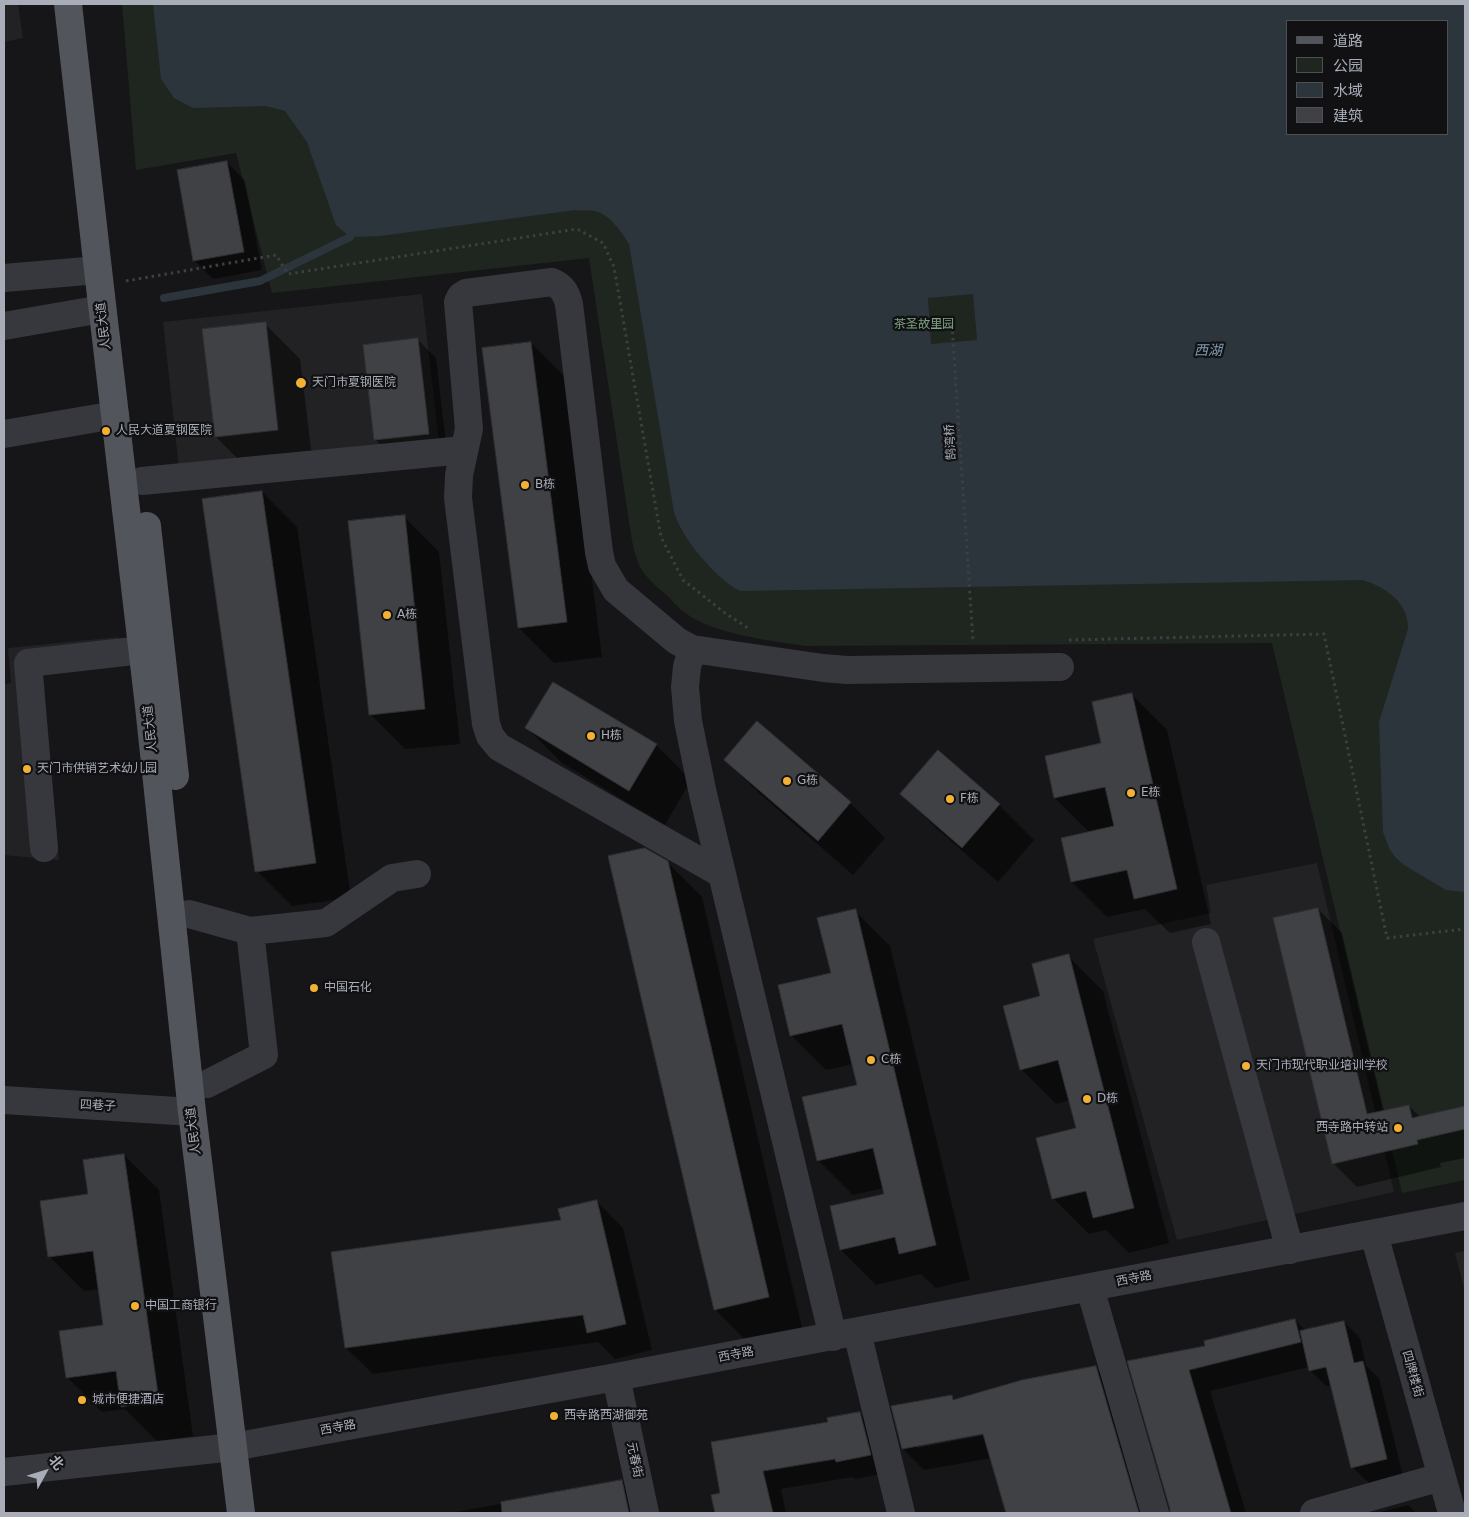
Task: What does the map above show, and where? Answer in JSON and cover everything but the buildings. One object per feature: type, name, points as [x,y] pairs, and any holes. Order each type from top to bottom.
[{"type":"main road","name":"人民大道","points":[[68,4],[108,276],[142,481],[168,705],[208,1084],[242,1446],[241,1513]]},
{"type":"main road","name":"人民大道","points":[[87,4],[108,276],[102,309],[142,650],[192,1112],[242,1446],[258,1513]]},
{"type":"street","points":[[4,278],[108,276]]},
{"type":"street","points":[[722,874],[499,747],[490,736],[486,724],[458,498],[459,475],[469,430],[458,302],[460,296],[466,293],[552,282],[560,286],[566,293],[569,304],[602,566],[616,590],[676,641],[692,648],[847,670],[1060,667]]},
{"type":"street","points":[[4,326],[102,309]]},
{"type":"street","points":[[4,434],[115,415]]},
{"type":"street","points":[[142,481],[464,450]]},
{"type":"street","points":[[692,648],[686,668],[688,721],[722,874],[845,1334],[901,1513]]},
{"type":"street","points":[[44,848],[28,663],[142,650]]},
{"type":"street","points":[[189,914],[250,931],[326,923],[392,878],[417,874]]},
{"type":"street","points":[[208,1084],[264,1055],[250,931]]},
{"type":"street","points":[[1206,942],[1290,1250]]},
{"type":"street","name":"四巷子","points":[[4,1100],[192,1112]]},
{"type":"street","name":"西寺路","points":[[4,1472],[242,1446],[1465,1216]]},
{"type":"street","name":"四牌楼街","points":[[1374,1234],[1452,1513]]},
{"type":"street","points":[[1090,1288],[1155,1513]]},
{"type":"street","name":"元春街","points":[[616,1377],[645,1513]]},
{"type":"street","points":[[1314,1513],[1441,1477]]},
{"type":"path","points":[[108,276],[276,254],[288,274],[577,229],[603,243],[614,267],[661,537],[683,580],[725,614],[749,629]]},
{"type":"path","name":"鹄湾桥","points":[[952,325],[975,668]]},
{"type":"path","points":[[1061,640],[1324,634],[1387,938],[1465,929]]},
{"type":"shaded area","points":[[4,4],[18,4],[23,38],[4,42]]},
{"type":"shaded area","name":"天门市夏钢医院","points":[[422,294],[439,443],[179,468],[163,322]]},
{"type":"shaded area","name":"天门市供销艺术幼儿园","points":[[118,637],[120,665],[42,672],[59,860],[4,855],[4,684],[11,683],[8,648]]},
{"type":"shaded area","name":"天门市现代职业培训学校","points":[[1317,863],[1394,1192],[1177,1240],[1093,939],[1211,913],[1206,885]]},
{"type":"shaded area","points":[[1465,1251],[1465,1292],[1455,1253]]},
{"type":"green space","name":"西湖","points":[[122,4],[1465,4],[1465,1180],[1402,1193],[1272,643],[806,646],[743,636],[697,620],[680,609],[647,577],[637,559],[632,541],[589,258],[272,293],[236,153],[136,170]]},
{"type":"water","name":"西湖","points":[[153,4],[1465,4],[1465,892],[1446,890],[1404,865],[1390,850],[1383,832],[1379,722],[1408,629],[1405,611],[1394,597],[1380,587],[1363,580],[741,591],[725,581],[700,556],[686,538],[674,512],[629,244],[610,220],[595,211],[575,210],[380,236],[350,237],[336,225],[307,142],[285,111],[266,106],[193,108],[174,98],[161,79]],"holes":[[[973,294],[977,340],[931,344],[928,298]]]},
{"type":"waterway","points":[[164,298],[260,281],[350,237]]},
{"type":"place","name":"天门市夏钢医院","points":[[301,383]]},
{"type":"place","name":"人民大道夏钢医院","points":[[106,431]]},
{"type":"place","name":"B栋","points":[[525,485]]},
{"type":"place","name":"A栋","points":[[387,615]]},
{"type":"place","name":"H栋","points":[[591,736]]},
{"type":"place","name":"天门市供销艺术幼儿园","points":[[27,769]]},
{"type":"place","name":"G栋","points":[[787,781]]},
{"type":"place","name":"E栋","points":[[1131,793]]},
{"type":"place","name":"F栋","points":[[950,799]]},
{"type":"place","name":"中国石化","points":[[314,988]]},
{"type":"place","name":"C栋","points":[[871,1060]]},
{"type":"place","name":"天门市现代职业培训学校","points":[[1246,1066]]},
{"type":"place","name":"D栋","points":[[1087,1099]]},
{"type":"place","name":"西寺路中转站","points":[[1398,1128]]},
{"type":"place","name":"中国工商银行","points":[[135,1306]]},
{"type":"place","name":"城市便捷酒店","points":[[82,1400]]},
{"type":"place","name":"西寺路西湖御苑","points":[[554,1416]]},
{"type":"park label","name":"茶圣故里园","points":[[924,325]]}]
